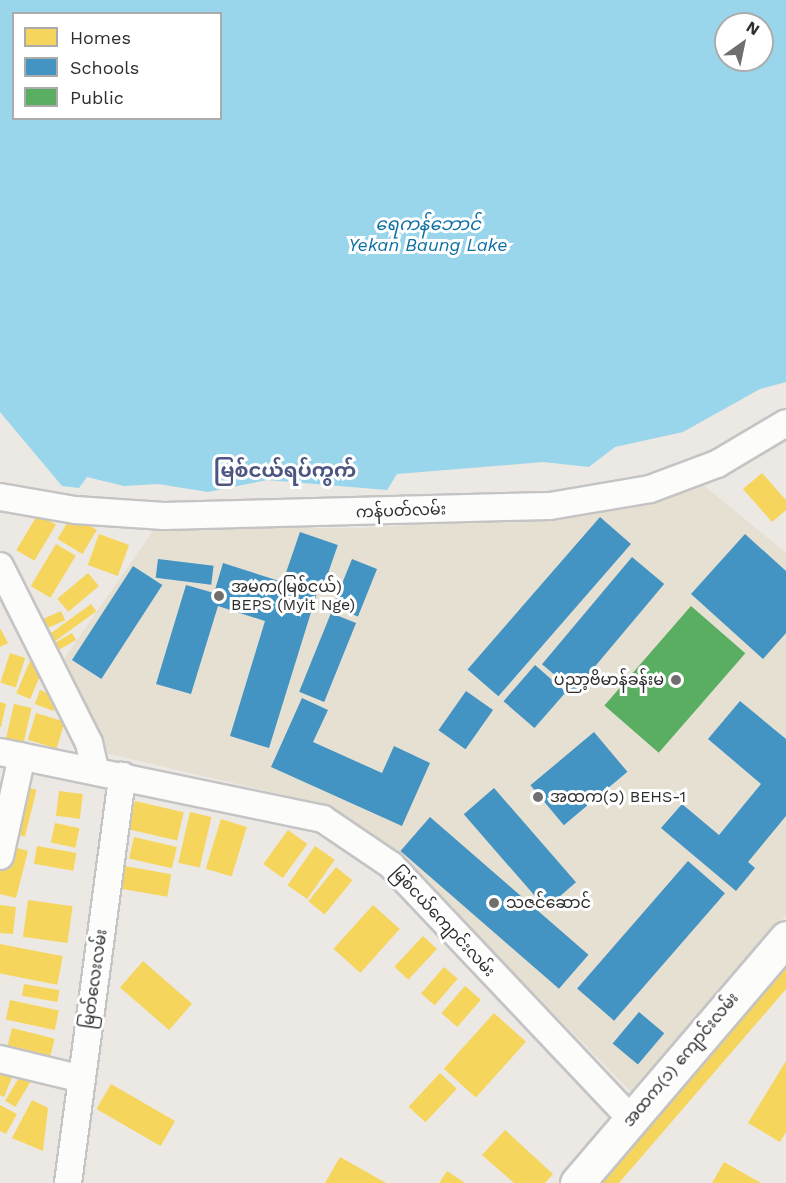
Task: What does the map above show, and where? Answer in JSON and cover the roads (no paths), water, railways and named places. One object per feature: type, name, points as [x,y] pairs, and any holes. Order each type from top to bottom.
[{"type":"main road","name":"အထက(၁) ကျောင်းလမ်း","points":[[578,1183],[786,938]]},
{"type":"street","name":"ကန်ပတ်လမ်း","points":[[0,497],[75,510],[164,516],[550,506],[650,489],[717,464],[785,425]]},
{"type":"street","points":[[0,566],[89,743],[95,769]]},
{"type":"street","points":[[0,856],[11,754]]},
{"type":"street","name":"မြစ်ငယ်ကျောင်းလမ်း","points":[[11,754],[95,769],[323,819],[391,866],[631,1119]]},
{"type":"street","name":"မြတ်လေးလမ်း","points":[[68,1183],[122,776]]},
{"type":"street","points":[[0,1059],[82,1079]]},
{"type":"water","name":"ရေကန်ဘောင် Yekan Baung Lake","points":[[0,0],[786,0],[786,382],[760,389],[683,432],[615,447],[589,467],[543,462],[397,474],[387,490],[267,480],[208,492],[158,484],[124,486],[87,477],[79,488],[62,486],[0,412]]},
{"type":"place","name":"အမက(မြစ်ငယ်) BEPS (Myit Nge)","points":[[219,596]]},
{"type":"place","name":"ပညာ့ဗိမာန်ခန်းမ","points":[[676,680]]},
{"type":"place","name":"အထက(၁) BEHS-1","points":[[538,797]]},
{"type":"place","name":"သဇင်ဆောင်","points":[[494,903]]},
{"type":"district","name":"မြစ်ငယ်ရပ်ကွက်","points":[[285,470]]}]
